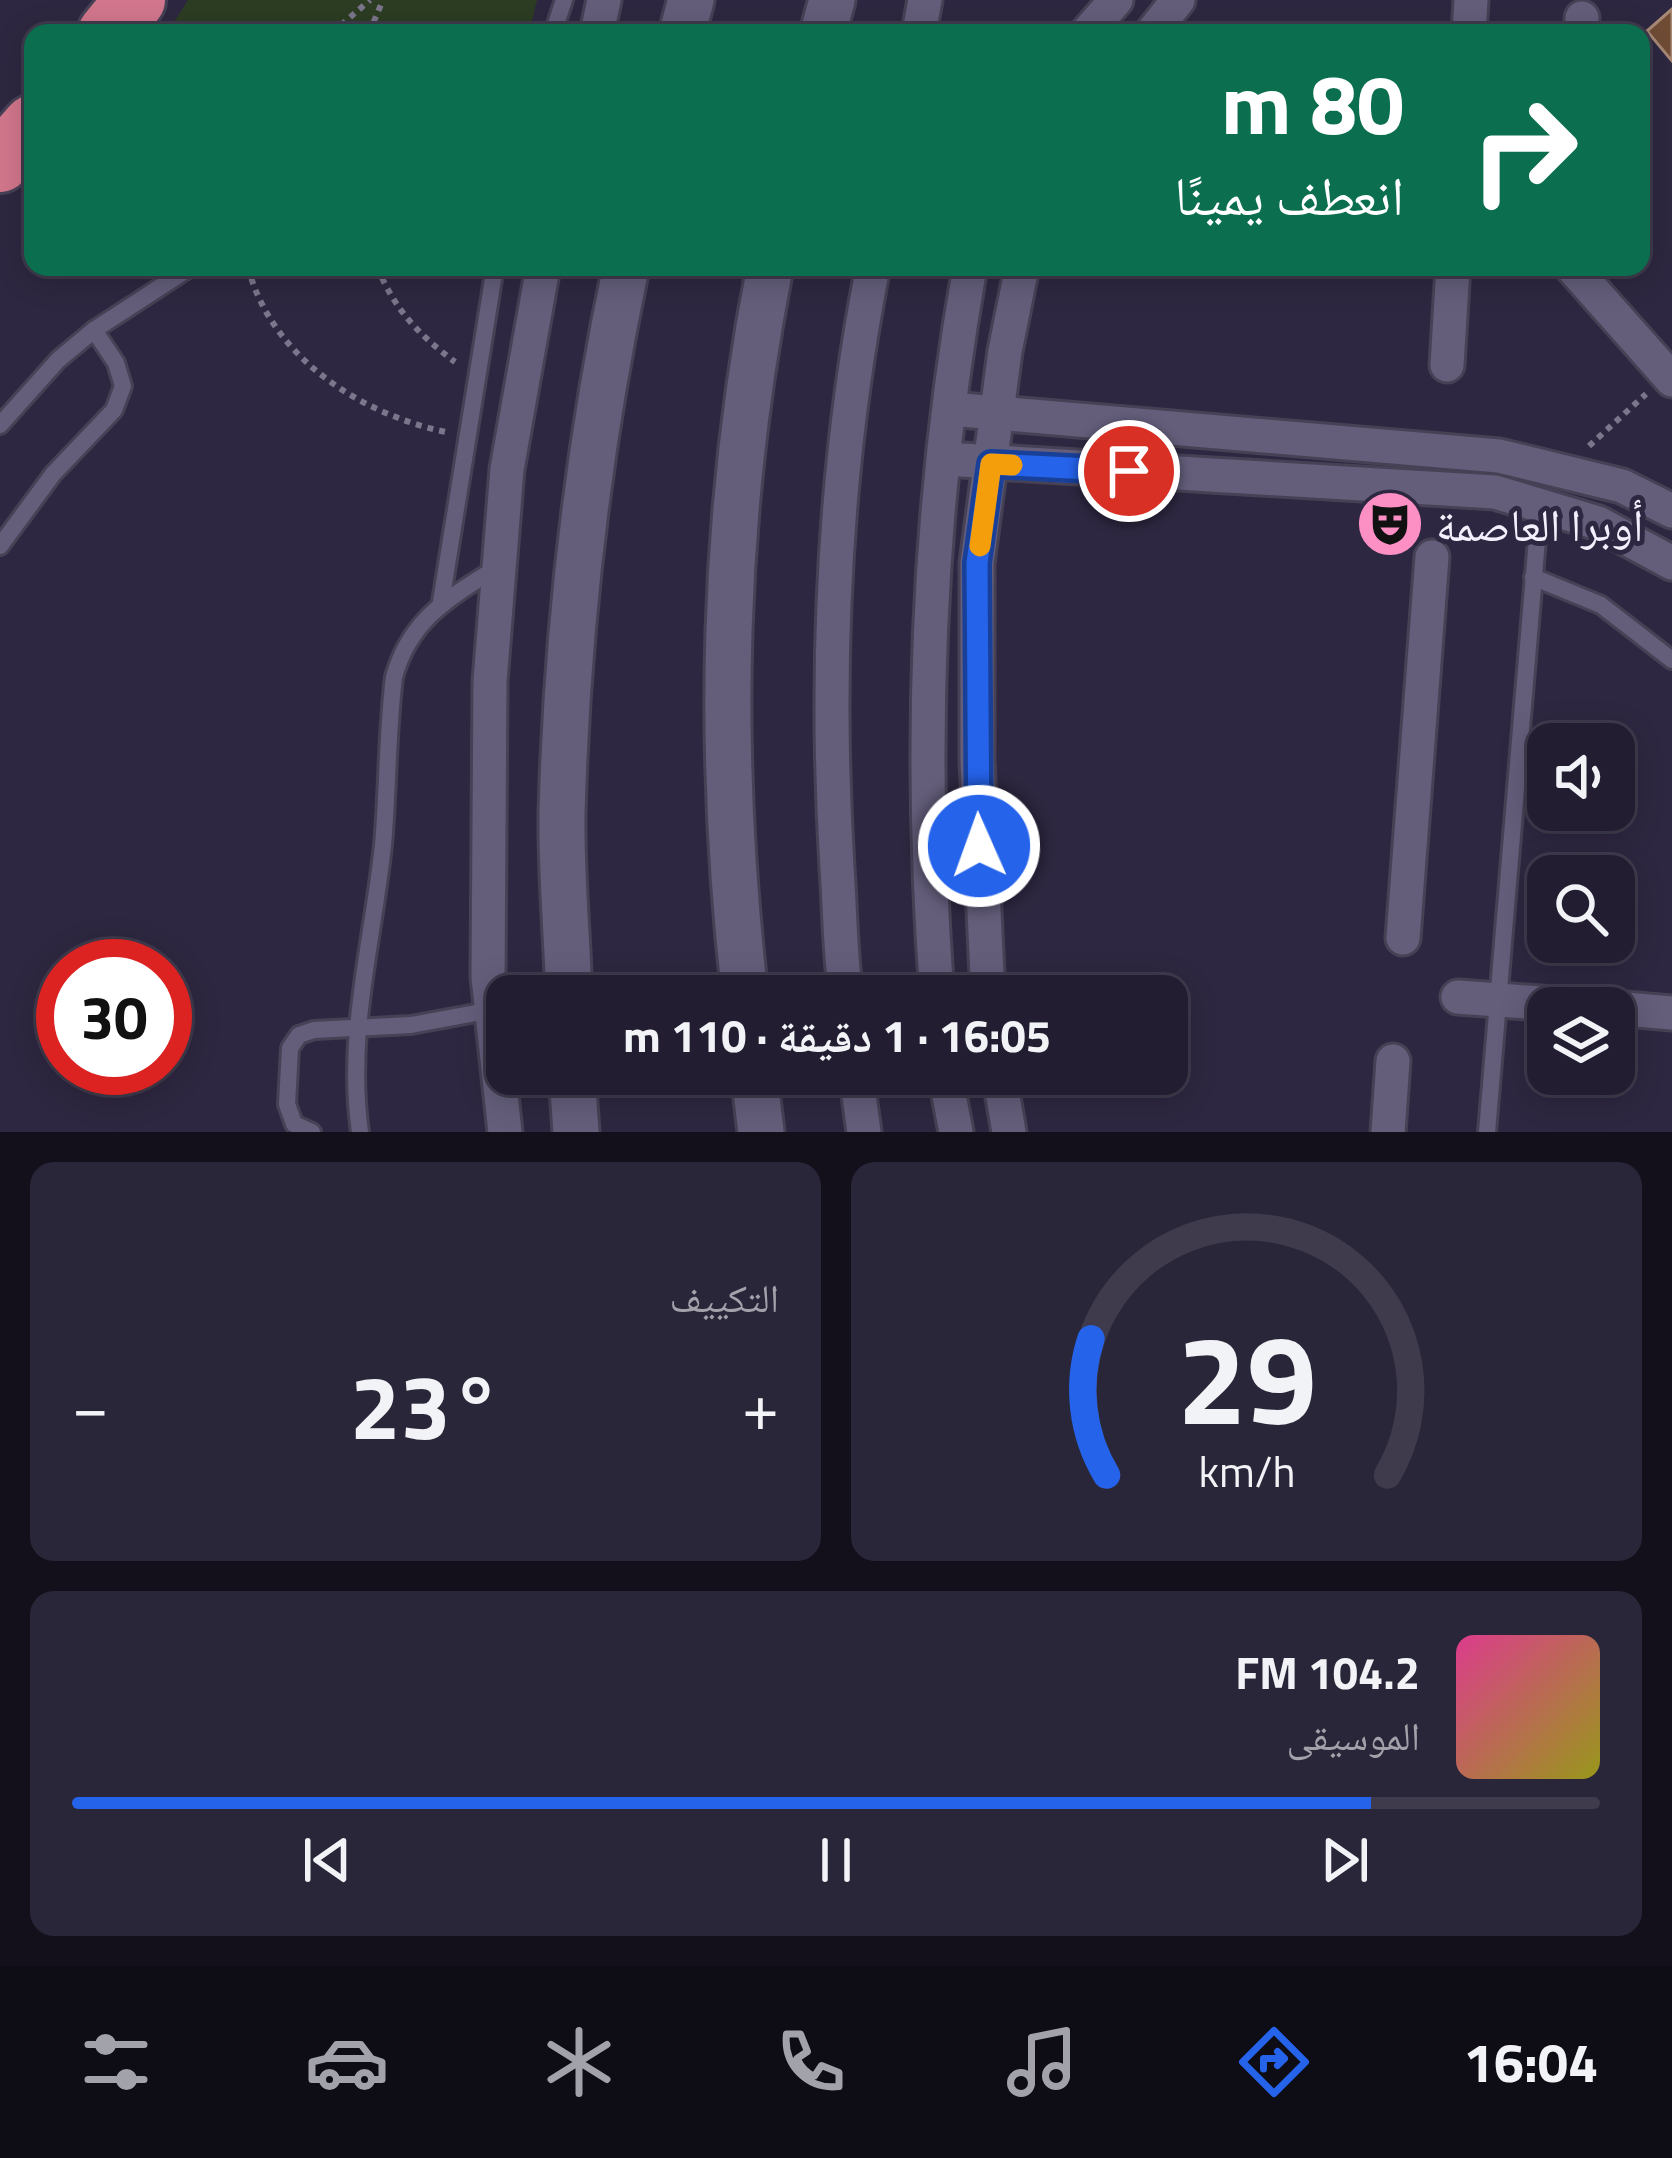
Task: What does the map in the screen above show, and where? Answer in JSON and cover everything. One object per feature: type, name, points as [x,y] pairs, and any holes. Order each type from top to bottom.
[{"type":"highway","points":[[115,24],[135,0]]},
{"type":"highway","points":[[0,162],[24,135]]},
{"type":"street","points":[[1096,24],[1117,0]]},
{"type":"street","points":[[1159,24],[1178,0]]},
{"type":"street","points":[[488,975],[490,681],[507,469],[541,276]]},
{"type":"street","points":[[568,975],[562,817],[571,621],[593,442],[624,276]]},
{"type":"street","points":[[743,975],[729,836],[728,642],[738,454],[768,276]]},
{"type":"street","points":[[845,975],[835,830],[833,612],[847,449],[871,276]]},
{"type":"street","points":[[936,975],[927,670],[950,409],[969,276]]},
{"type":"street","points":[[986,975],[980,889],[977,563],[1020,276]]},
{"type":"street","points":[[1447,365],[1453,276]]},
{"type":"street","points":[[1579,276],[1670,377]]},
{"type":"street","points":[[950,409],[1441,434],[1622,486],[1672,511]]},
{"type":"street","points":[[1436,495],[1441,434]]},
{"type":"street","points":[[945,459],[1436,495],[1495,492],[1598,523],[1672,563]]},
{"type":"street","points":[[1403,938],[1432,557]]},
{"type":"street","points":[[1458,997],[1527,1002]]},
{"type":"street","points":[[1635,1010],[1672,1013]]},
{"type":"street","points":[[1388,1132],[1393,1061]]},
{"type":"street","points":[[501,1095],[505,1132]]},
{"type":"street","points":[[573,1095],[576,1132]]},
{"type":"street","points":[[757,1095],[761,1132]]},
{"type":"street","points":[[859,1095],[864,1132]]},
{"type":"street","points":[[950,1095],[956,1132]]},
{"type":"street","points":[[1003,1095],[1009,1132]]},
{"type":"lane","points":[[0,425],[58,360],[94,330],[177,276]]},
{"type":"lane","points":[[441,602],[494,276]]},
{"type":"lane","points":[[0,546],[52,474],[114,410],[123,386],[116,363],[94,330]]},
{"type":"lane","points":[[1487,1132],[1540,503]]},
{"type":"lane","points":[[360,1132],[356,1028],[383,846],[394,677],[410,635],[441,602],[499,567]]},
{"type":"lane","points":[[1533,577],[1601,605],[1672,660]]},
{"type":"lane","points":[[312,1132],[299,1129],[287,1112],[290,1048],[306,1032],[435,1022],[486,1011]]},
{"type":"path","points":[[342,24],[370,0]]},
{"type":"path","points":[[250,276],[283,341],[322,376],[388,416],[468,436]]},
{"type":"path","points":[[381,276],[416,332],[478,378]]},
{"type":"path","points":[[1578,457],[1670,377]]},
{"type":"green space","points":[[188,0],[537,0],[531,24],[173,24]]},
{"type":"building","points":[[1672,9],[1672,61],[1650,35],[1650,28]]},
{"type":"slow traffic","points":[[980,546],[991,464],[1012,465]]},
{"type":"place","name":"أوبرا العاصمة","points":[[1390,524]]},
{"type":"route","points":[[979,846],[977,563],[991,464],[1129,471]]}]
